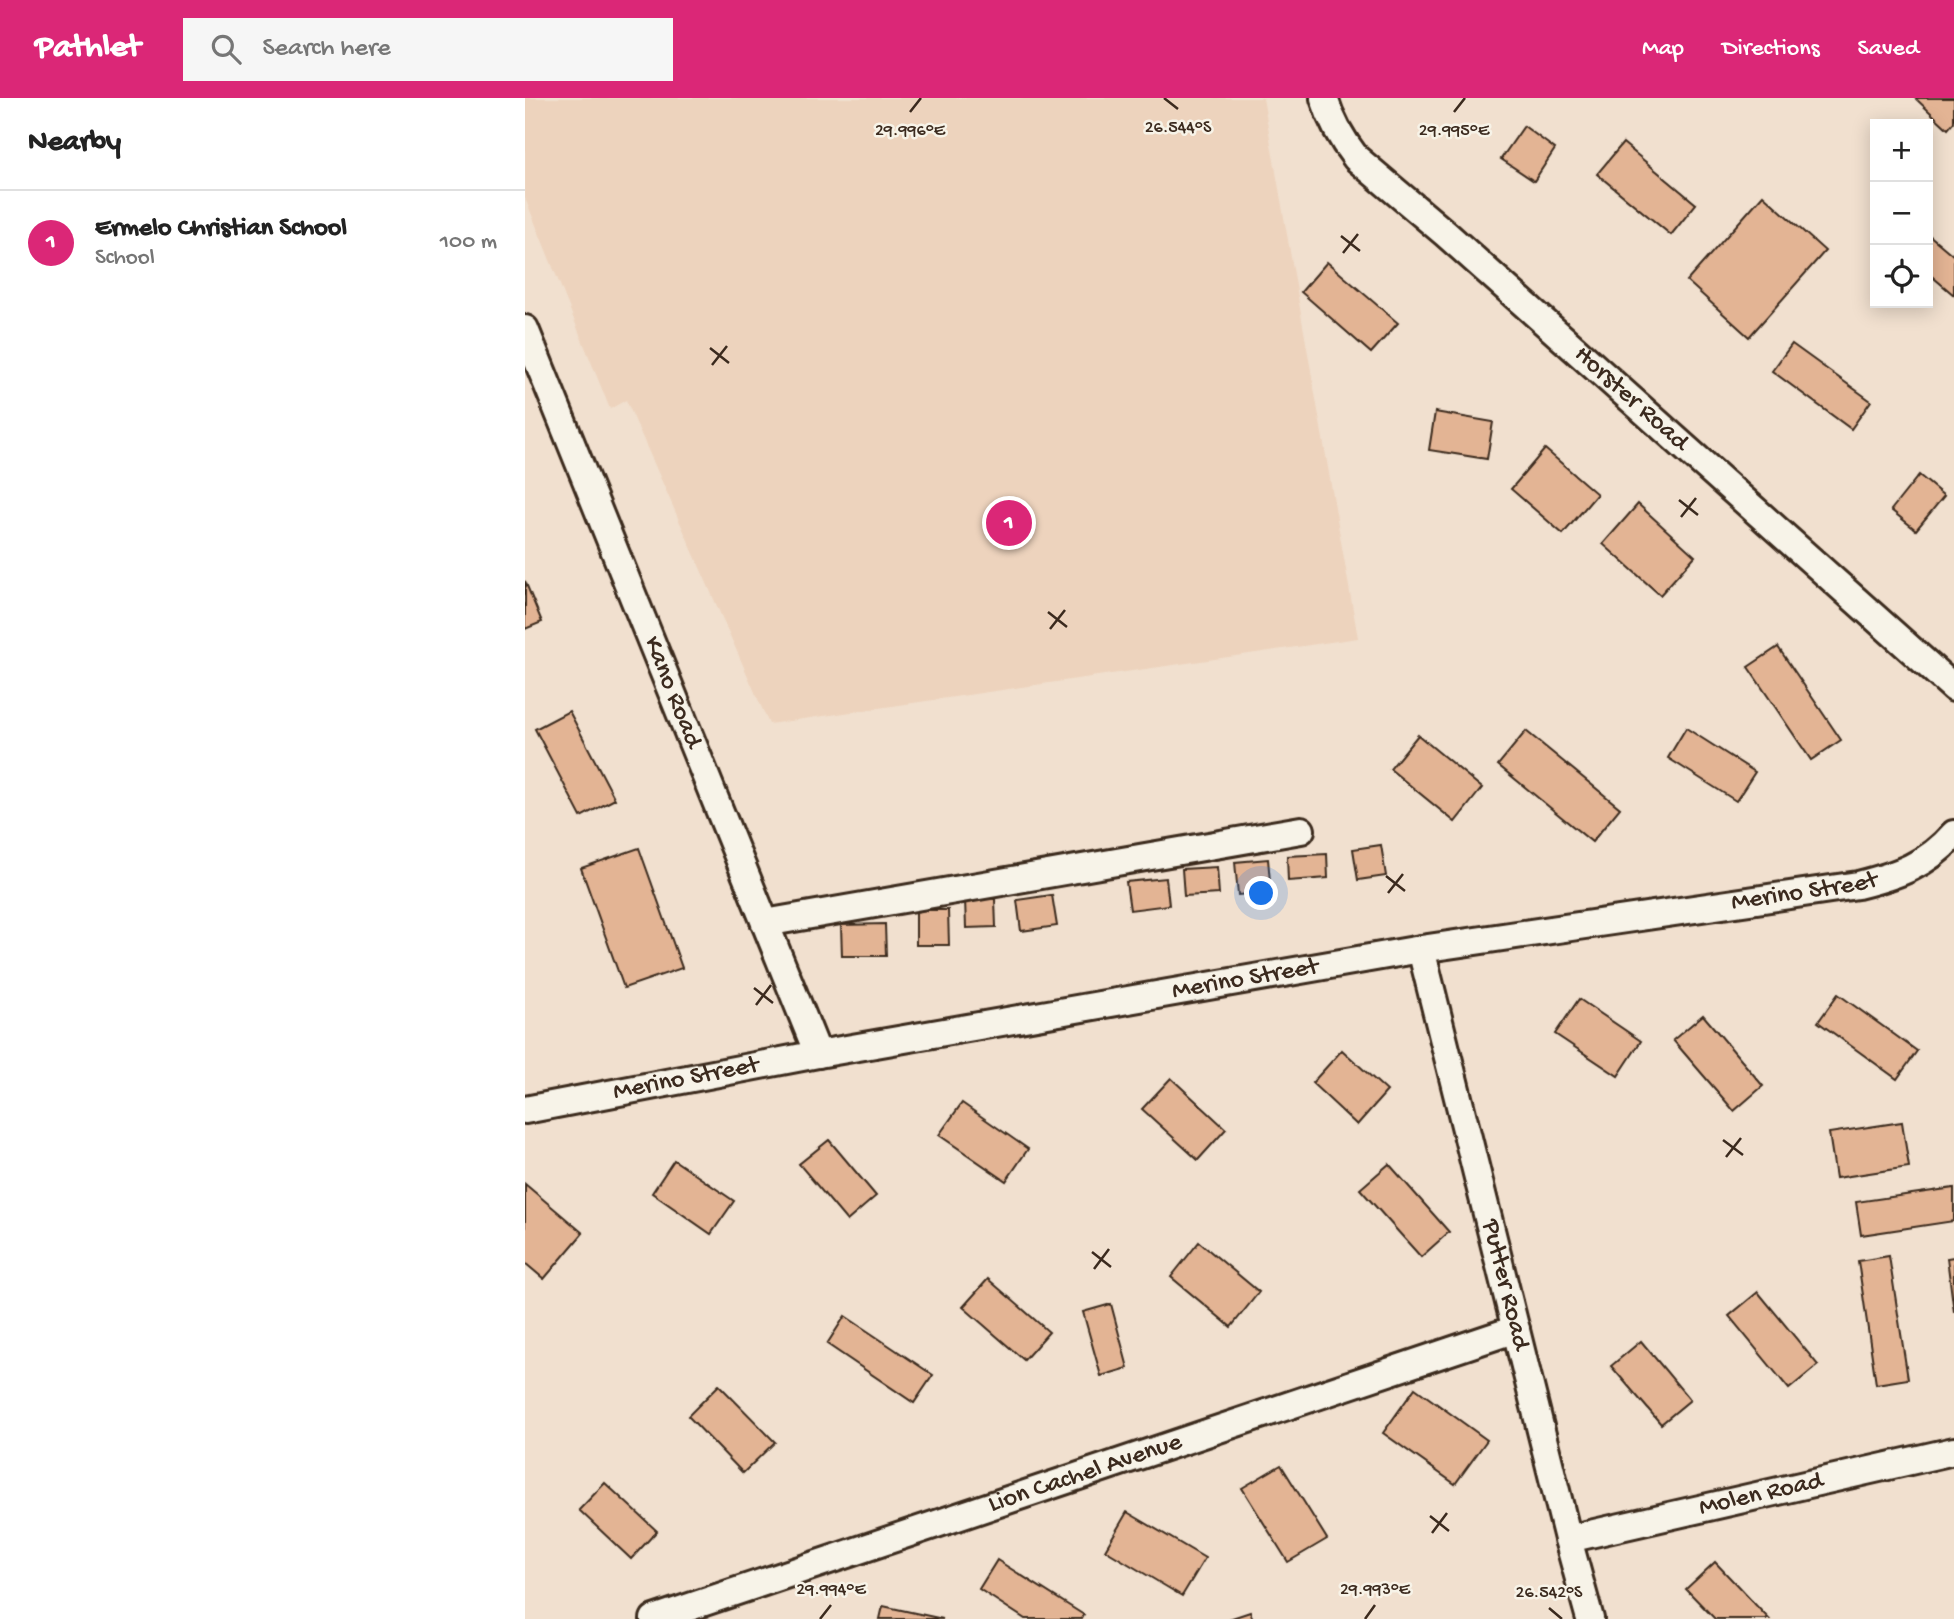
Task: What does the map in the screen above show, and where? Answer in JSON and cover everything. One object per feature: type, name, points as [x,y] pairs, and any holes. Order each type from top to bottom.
[{"type":"street","name":"Horster Road","points":[[1324,98],[1344,143],[1356,158],[1456,243],[1954,688]]},
{"type":"street","name":"Kano Road","points":[[525,329],[818,1054]]},
{"type":"street","points":[[765,923],[1301,830]]},
{"type":"street","name":"Merino Street","points":[[525,1110],[818,1054],[1422,949],[1858,885],[1908,870],[1925,861],[1954,834]]},
{"type":"street","name":"Putter Road","points":[[1422,949],[1567,1539],[1590,1619]]},
{"type":"street","name":"Lion Cachel Avenue","points":[[654,1619],[1516,1329]]},
{"type":"street","name":"Molen Road","points":[[1567,1539],[1954,1451]]},
{"type":"shaded area","points":[[525,98],[1263,98],[1358,638],[769,724],[626,400],[610,409],[525,198]]},
{"type":"building","points":[[1915,98],[1954,98],[1954,122],[1948,129]]},
{"type":"building","points":[[1524,126],[1555,149],[1534,181],[1501,159]]},
{"type":"building","points":[[1623,143],[1696,204],[1671,235],[1597,174]]},
{"type":"building","points":[[1763,195],[1825,251],[1749,337],[1687,281]]},
{"type":"building","points":[[1933,238],[1954,256],[1954,295],[1933,277]]},
{"type":"building","points":[[1327,262],[1398,323],[1371,353],[1301,292]]},
{"type":"building","points":[[1792,344],[1871,401],[1851,429],[1772,371]]},
{"type":"building","points":[[1435,412],[1493,422],[1487,459],[1429,450]]},
{"type":"building","points":[[1545,449],[1597,494],[1563,534],[1511,489]]},
{"type":"building","points":[[1919,475],[1944,496],[1916,530],[1891,510]]},
{"type":"building","points":[[1638,504],[1695,556],[1660,595],[1603,544]]},
{"type":"building","points":[[525,581],[542,622],[525,629]]},
{"type":"building","points":[[1778,647],[1841,740],[1811,760],[1748,667]]},
{"type":"building","points":[[569,711],[615,799],[581,817],[535,729]]},
{"type":"building","points":[[1686,728],[1755,772],[1736,801],[1668,758]]},
{"type":"building","points":[[1526,731],[1620,808],[1592,842],[1498,765]]},
{"type":"building","points":[[1418,735],[1482,788],[1455,822],[1390,769]]},
{"type":"building","points":[[1381,845],[1386,876],[1358,880],[1353,849]]},
{"type":"building","points":[[639,848],[682,968],[624,988],[581,868]]},
{"type":"building","points":[[1327,854],[1328,878],[1288,881],[1287,856]]},
{"type":"building","points":[[1268,859],[1271,892],[1238,895],[1235,862]]},
{"type":"building","points":[[1217,867],[1219,894],[1184,896],[1182,869]]},
{"type":"building","points":[[1166,878],[1169,905],[1130,910],[1126,882]]},
{"type":"building","points":[[1052,895],[1057,926],[1021,931],[1017,900]]},
{"type":"building","points":[[965,899],[995,899],[996,927],[966,928]]},
{"type":"building","points":[[916,910],[948,910],[949,945],[916,945]]},
{"type":"building","points":[[885,924],[886,956],[842,956],[841,925]]},
{"type":"building","points":[[1838,994],[1917,1051],[1897,1079],[1818,1022]]},
{"type":"building","points":[[1579,999],[1641,1041],[1618,1076],[1555,1034]]},
{"type":"building","points":[[1703,1015],[1763,1086],[1734,1111],[1673,1040]]},
{"type":"building","points":[[1342,1050],[1387,1091],[1357,1125],[1312,1083]]},
{"type":"building","points":[[1171,1078],[1226,1129],[1198,1160],[1142,1109]]},
{"type":"building","points":[[962,1103],[1028,1149],[1006,1181],[939,1135]]},
{"type":"building","points":[[1902,1122],[1909,1167],[1836,1178],[1829,1133]]},
{"type":"building","points":[[829,1140],[876,1196],[847,1221],[799,1164]]},
{"type":"building","points":[[674,1160],[734,1201],[711,1234],[652,1193]]},
{"type":"building","points":[[1389,1164],[1449,1232],[1421,1257],[1360,1189]]},
{"type":"building","points":[[525,1184],[583,1233],[544,1279],[525,1263]]},
{"type":"building","points":[[1954,1188],[1954,1221],[1861,1235],[1856,1202]]},
{"type":"building","points":[[1199,1242],[1259,1292],[1231,1327],[1171,1277]]},
{"type":"building","points":[[1889,1256],[1908,1379],[1876,1384],[1858,1261]]},
{"type":"building","points":[[1954,1257],[1954,1312],[1947,1258]]},
{"type":"building","points":[[988,1279],[1049,1332],[1024,1360],[963,1307]]},
{"type":"building","points":[[1758,1292],[1818,1365],[1789,1389],[1729,1316]]},
{"type":"building","points":[[1111,1304],[1128,1368],[1101,1376],[1083,1312]]},
{"type":"building","points":[[845,1316],[933,1375],[914,1403],[827,1344]]},
{"type":"building","points":[[1641,1341],[1690,1400],[1661,1424],[1611,1366]]},
{"type":"building","points":[[719,1385],[775,1442],[743,1473],[688,1416]]},
{"type":"building","points":[[1415,1388],[1487,1440],[1455,1484],[1383,1433]]},
{"type":"building","points":[[1281,1465],[1327,1539],[1288,1562],[1242,1488]]},
{"type":"building","points":[[605,1483],[657,1531],[631,1559],[579,1510]]},
{"type":"building","points":[[1127,1512],[1205,1558],[1182,1596],[1105,1550]]},
{"type":"building","points":[[997,1560],[1084,1615],[1082,1619],[1025,1619],[979,1589]]},
{"type":"building","points":[[1715,1562],[1769,1619],[1715,1619],[1686,1589]]},
{"type":"building","points":[[883,1606],[943,1619],[880,1619]]},
{"type":"building","points":[[1250,1612],[1253,1619],[1229,1619]]},
{"type":"place","name":"Ermelo Christian School","points":[[1009,523]]}]
